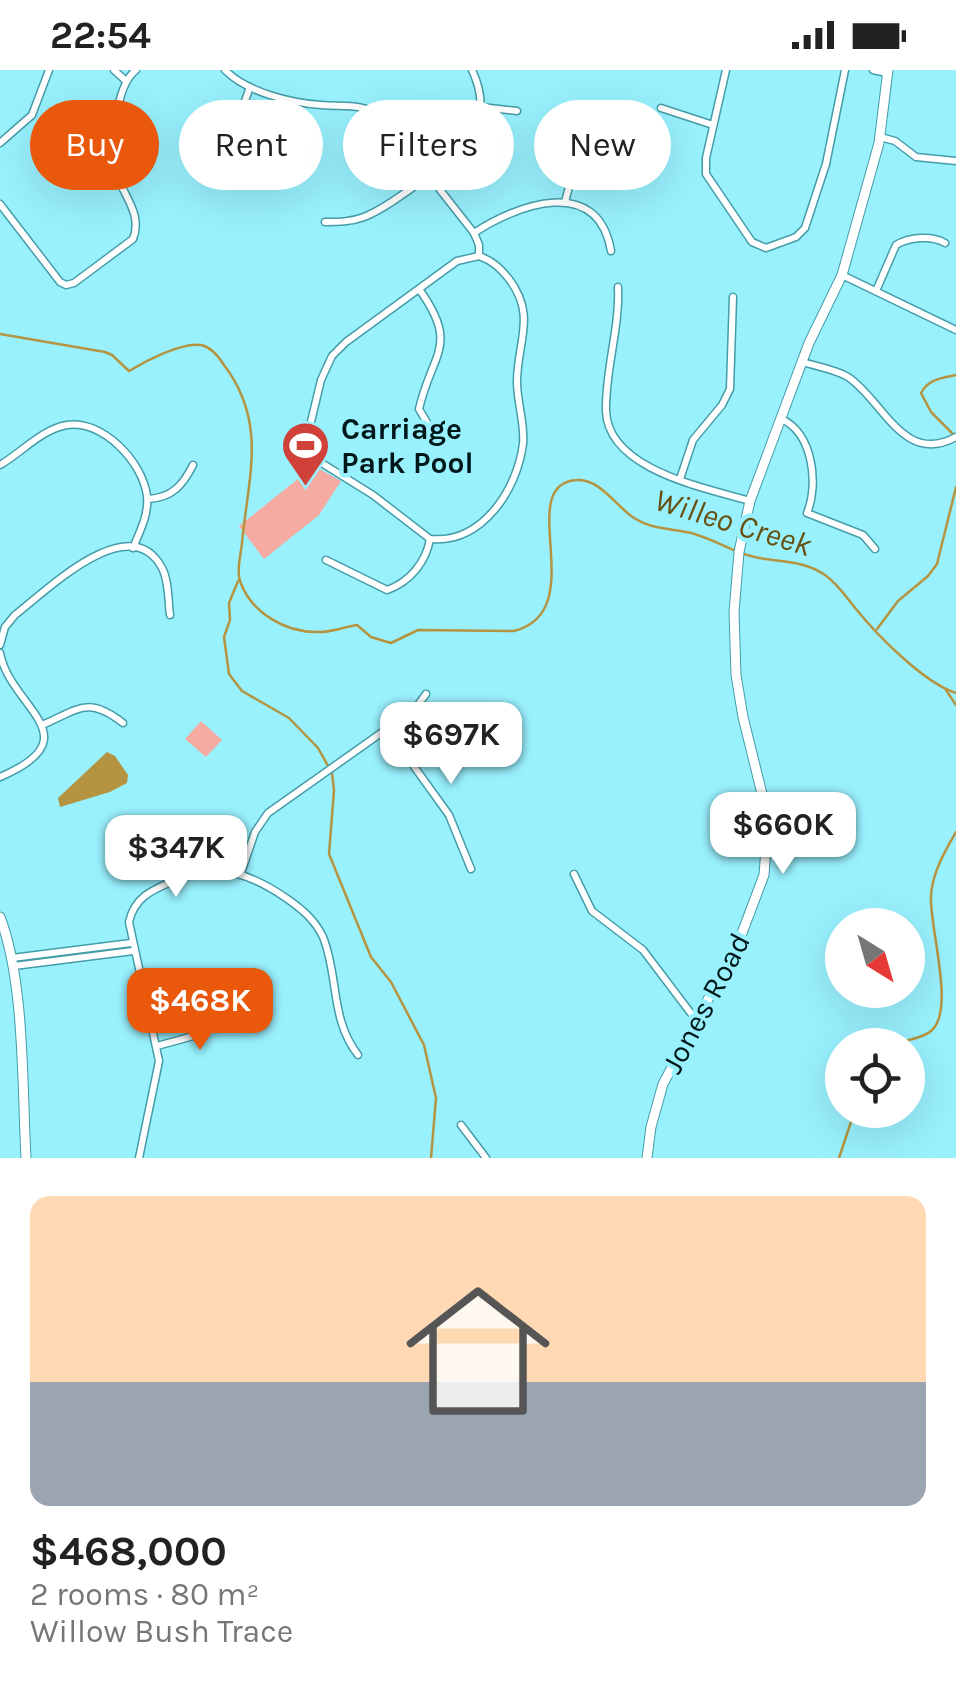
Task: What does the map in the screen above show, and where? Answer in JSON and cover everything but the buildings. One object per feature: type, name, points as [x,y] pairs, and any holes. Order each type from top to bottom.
[{"type":"street","points":[[0,143],[32,115],[48,70]]},
{"type":"street","points":[[114,70],[125,80]]},
{"type":"street","points":[[121,100],[125,80],[136,70]]},
{"type":"street","points":[[226,70],[250,88],[302,102],[343,104]]},
{"type":"street","points":[[472,70],[480,100]]},
{"type":"street","points":[[726,70],[705,166],[708,182],[757,246],[766,248],[796,238],[809,220],[826,164],[845,70]]},
{"type":"street","points":[[873,70],[888,71]]},
{"type":"street","name":"Jones Road","points":[[647,1158],[663,1084],[750,918],[766,861],[765,806],[736,675],[734,612],[739,552],[750,500],[802,362],[842,275],[880,137],[888,71]]},
{"type":"street","points":[[246,100],[250,88]]},
{"type":"street","points":[[671,111],[713,124]]},
{"type":"street","points":[[880,137],[896,141],[913,156],[956,161]]},
{"type":"street","points":[[0,204],[65,288],[136,242],[132,204],[125,190]]},
{"type":"street","points":[[325,222],[364,217],[404,190]]},
{"type":"street","points":[[440,190],[474,233],[479,256]]},
{"type":"street","points":[[565,202],[568,190]]},
{"type":"street","points":[[474,233],[538,204],[565,202],[588,211],[596,219],[611,250]]},
{"type":"street","points":[[876,291],[896,245],[908,240],[934,239],[945,243]]},
{"type":"street","points":[[479,256],[501,269],[518,291],[524,308],[517,381],[522,451],[503,500],[490,516],[462,536],[446,540],[430,539],[374,495],[326,468],[316,458],[310,438],[320,380],[332,356],[418,288],[457,261],[479,256]]},
{"type":"street","points":[[842,275],[956,330]]},
{"type":"street","points":[[618,287],[608,421],[614,436],[628,452],[658,472],[750,500]]},
{"type":"street","points":[[418,288],[436,316],[442,335],[419,409],[432,431],[442,436]]},
{"type":"street","points":[[680,480],[694,440],[730,389],[733,297]]},
{"type":"street","points":[[802,362],[850,379],[900,432],[932,444],[954,438]]},
{"type":"street","points":[[782,419],[797,428],[803,440],[814,490],[807,513],[863,535],[874,548]]},
{"type":"street","points":[[0,464],[53,429],[82,425],[103,433],[135,464],[148,498],[146,518],[134,548]]},
{"type":"street","points":[[148,498],[175,491],[193,465]]},
{"type":"street","points":[[326,560],[387,590],[424,561],[430,539]]},
{"type":"street","points":[[0,642],[15,614],[96,554],[114,547],[150,554],[161,567],[170,615]]},
{"type":"street","points":[[0,653],[4,670],[42,726],[38,754],[24,768],[0,777]]},
{"type":"street","points":[[241,873],[255,832],[268,813],[414,709],[426,694]]},
{"type":"street","points":[[42,726],[75,708],[88,706],[104,710],[122,724]]},
{"type":"street","points":[[387,729],[449,815],[471,868]]},
{"type":"street","points":[[139,1158],[158,1077],[157,1046],[132,947],[130,915],[147,893],[200,872],[241,873],[298,906],[317,926],[326,949],[340,1022],[358,1054]]},
{"type":"street","points":[[574,874],[592,911],[638,945],[696,1020]]},
{"type":"street","points":[[0,917],[13,962],[26,1158]]},
{"type":"street","points":[[13,962],[132,947]]},
{"type":"street","points":[[157,1046],[197,1035],[220,1017]]},
{"type":"street","points":[[461,1125],[486,1158]]},
{"type":"shaded area","points":[[314,466],[341,481],[319,515],[264,559],[239,526]]},
{"type":"shaded area","points":[[201,721],[222,740],[206,757],[185,739]]},
{"type":"shaded area","points":[[107,752],[115,756],[128,775],[127,783],[60,807],[58,798]]},
{"type":"waterway","name":"Willeo Creek","points":[[0,334],[105,352],[129,371],[184,346],[201,345],[214,353],[238,387],[251,429],[251,473],[240,581],[252,603],[271,619],[294,629],[324,632],[357,625],[371,637],[391,643],[418,630],[514,631],[537,619],[548,600],[552,575],[551,502],[559,487],[577,480],[600,488],[640,522],[698,535],[736,551]]},
{"type":"waterway","points":[[955,436],[931,412],[921,393],[931,382],[956,375]]},
{"type":"waterway","points":[[877,629],[898,601],[937,564],[956,487]]},
{"type":"waterway","name":"Willeo Creek","points":[[744,554],[795,563],[825,575],[902,657],[943,688],[956,693]]},
{"type":"waterway","points":[[238,581],[229,603],[230,620],[224,637],[229,674],[242,691],[289,718],[318,748],[332,773],[329,854],[371,957],[391,982],[424,1045],[436,1098],[431,1158]]},
{"type":"waterway","points":[[946,690],[956,705]]},
{"type":"waterway","points":[[925,1035],[938,1021],[941,1006],[932,887],[956,832]]},
{"type":"waterway","points":[[839,1158],[849,1128]]},
{"type":"place","name":"Carriage Park Pool","points":[[306,488]]}]
